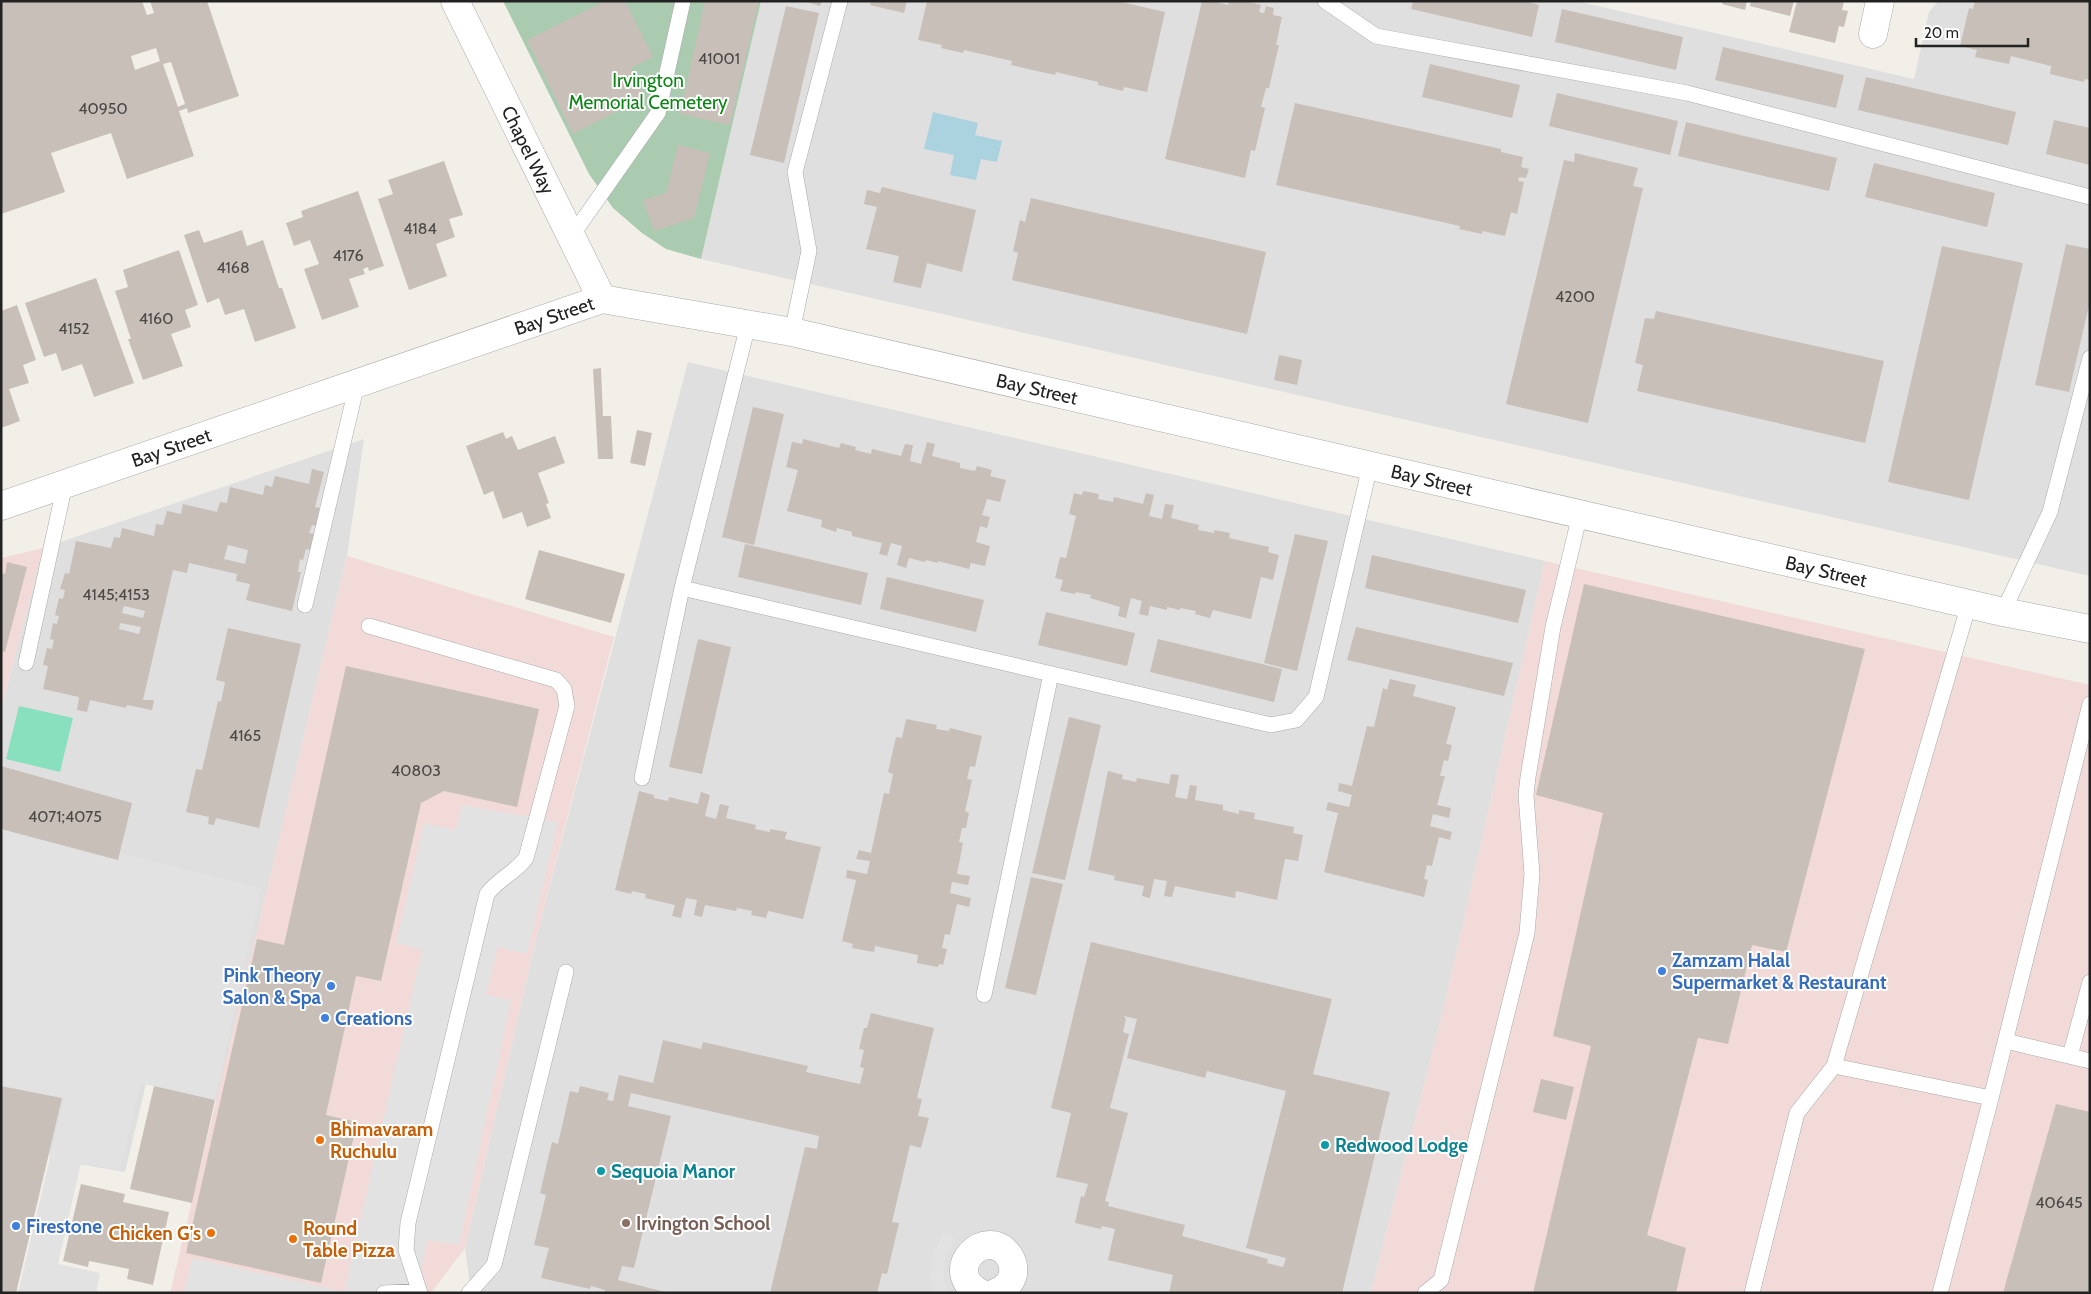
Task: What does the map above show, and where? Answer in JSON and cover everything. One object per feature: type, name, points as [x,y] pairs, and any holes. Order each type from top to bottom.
[{"type":"street","name":"Chapel Way","points":[[456,1],[602,299]]},
{"type":"street","points":[[1873,34],[1880,1]]},
{"type":"street","name":"Bay Street","points":[[1,506],[602,299],[792,332],[2003,612],[2090,629]]},
{"type":"street","points":[[980,1293],[972,1288],[966,1280],[965,1262],[970,1253],[987,1245],[997,1246],[1006,1251],[1014,1268],[1012,1278],[1007,1286],[995,1293]]},
{"type":"lane","points":[[571,237],[658,113],[683,1]]},
{"type":"lane","points":[[792,332],[809,251],[795,172],[840,1]]},
{"type":"lane","points":[[1325,1],[1376,36],[1687,93],[2090,197]]},
{"type":"lane","points":[[642,778],[682,588],[748,325]]},
{"type":"lane","points":[[2003,612],[2050,512],[2090,358]]},
{"type":"lane","points":[[305,605],[357,384]]},
{"type":"lane","points":[[682,588],[1270,725],[1296,720],[1316,697],[1370,466]]},
{"type":"lane","points":[[26,663],[65,484]]},
{"type":"lane","points":[[1426,1293],[1441,1280],[1527,933],[1532,874],[1526,795],[1528,777],[1553,627],[1580,514]]},
{"type":"lane","points":[[1752,1293],[1798,1114],[1834,1066],[1969,604]]},
{"type":"lane","points":[[369,626],[556,680],[564,689],[567,706],[526,858],[518,868],[494,884],[487,894],[408,1223],[406,1250],[420,1292],[384,1293]]},
{"type":"lane","points":[[984,995],[1051,674]]},
{"type":"lane","points":[[1940,1293],[1992,1098],[2090,704]]},
{"type":"lane","points":[[469,1293],[494,1265],[566,972]]},
{"type":"lane","points":[[2070,1056],[2090,982]]},
{"type":"lane","points":[[2006,1041],[2090,1061]]},
{"type":"lane","points":[[1834,1066],[1992,1098]]},
{"type":"shaded area","points":[[761,1],[1576,1],[1914,79],[1929,12],[1938,1],[2090,1],[2090,576],[701,259]]},
{"type":"shaded area","points":[[688,362],[1545,561],[1445,1003],[1371,1293],[471,1293],[465,1248],[537,934]]},
{"type":"shaded area","points":[[364,439],[347,556],[217,1100],[146,1084],[125,1172],[50,1159],[1,758],[1,710],[43,548]]},
{"type":"shaded area","points":[[43,548],[1,710],[1,558]]},
{"type":"shaded area","points":[[347,556],[614,637],[537,934],[465,1248],[431,1293],[170,1293]]},
{"type":"shaded area","points":[[1545,561],[2090,685],[2090,1293],[1371,1293],[1445,1003]]},
{"type":"shaded area","points":[[462,805],[558,822],[527,954],[498,947],[486,994],[511,1001],[459,1245],[428,1240],[415,1293],[184,1293],[192,1258],[344,1292],[422,950],[396,943],[424,823],[456,830]]},
{"type":"shaded area","points":[[1,829],[117,860],[119,853],[261,888],[215,1100],[141,1083],[120,1170],[81,1163],[58,1264],[100,1273],[96,1293],[18,1293],[64,1099],[1,1086]]},
{"type":"shaded area","points":[[944,1232],[954,1238],[946,1254],[943,1275],[947,1293],[935,1293],[930,1276],[934,1253]]},
{"type":"green space","name":"Irvington Memorial Cemetery","points":[[503,1],[761,1],[701,259],[666,249],[642,233],[613,208],[589,174]]},
{"type":"green space","points":[[19,706],[73,718],[60,772],[6,759]]},
{"type":"water","points":[[933,112],[978,123],[975,135],[1002,141],[997,162],[981,159],[976,180],[950,175],[954,155],[924,149]]},
{"type":"building","points":[[1,1],[142,1],[147,15],[154,13],[150,1],[207,1],[239,96],[188,113],[187,108],[179,111],[194,156],[127,179],[111,133],[51,153],[65,192],[1,214]],"holes":[[[156,48],[160,61],[135,70],[131,56]],[[171,62],[185,104],[178,107],[163,64]]]},
{"type":"building","points":[[605,1],[625,1],[653,57],[631,68],[645,97],[573,134],[527,40]]},
{"type":"building","points":[[705,1],[759,1],[730,125],[680,114]]},
{"type":"building","points":[[804,1],[822,1],[820,6]]},
{"type":"building","points":[[871,1],[907,1],[904,13],[870,5]]},
{"type":"building","points":[[927,1],[1117,1],[1165,12],[1147,92],[1124,87],[1123,91],[1098,85],[1098,82],[1056,72],[1055,75],[1011,65],[1012,61],[964,50],[963,53],[941,48],[942,45],[918,40]]},
{"type":"building","points":[[1202,1],[1213,1],[1228,5],[1229,1],[1246,1],[1261,5],[1259,12],[1264,13],[1266,6],[1274,8],[1273,15],[1282,17],[1276,45],[1279,45],[1269,88],[1266,88],[1261,107],[1265,108],[1255,151],[1251,150],[1245,178],[1165,159]]},
{"type":"building","points":[[1413,1],[1525,1],[1539,5],[1532,37],[1411,9]]},
{"type":"building","points":[[1723,1],[1747,1],[1745,10],[1722,4]]},
{"type":"building","points":[[1751,1],[1794,1],[1790,16],[1750,6]]},
{"type":"building","points":[[1797,1],[1844,1],[1842,10],[1848,11],[1844,27],[1839,26],[1835,43],[1789,32]]},
{"type":"building","points":[[1975,1],[2090,1],[2090,80],[2085,79],[2084,82],[2050,74],[2051,66],[2011,56],[2009,64],[1975,57],[1977,50],[1960,46],[1969,8],[1973,9]]},
{"type":"building","points":[[786,6],[819,13],[784,163],[750,155]]},
{"type":"building","points":[[1562,9],[1683,37],[1676,70],[1555,42]]},
{"type":"building","points":[[1723,47],[1844,75],[1836,108],[1715,80]]},
{"type":"building","points":[[1430,64],[1520,85],[1512,118],[1422,97]]},
{"type":"building","points":[[1866,77],[2016,112],[2008,145],[1858,110]]},
{"type":"building","points":[[1557,93],[1678,121],[1670,155],[1549,126]]},
{"type":"building","points":[[1295,103],[1501,149],[1501,152],[1523,157],[1521,167],[1529,169],[1526,178],[1519,177],[1518,181],[1524,182],[1517,214],[1511,212],[1505,236],[1459,229],[1460,226],[1276,185]]},
{"type":"building","points":[[2054,120],[2090,128],[2090,165],[2046,154]]},
{"type":"building","points":[[1686,122],[1837,158],[1829,191],[1678,156]]},
{"type":"building","points":[[678,145],[710,153],[694,218],[654,231],[643,200],[666,193]]},
{"type":"building","points":[[1575,153],[1638,168],[1633,186],[1643,188],[1588,423],[1506,404],[1564,160],[1574,162]]},
{"type":"building","points":[[444,161],[463,215],[449,219],[455,237],[436,244],[447,276],[409,290],[378,199],[393,194],[388,180]]},
{"type":"building","points":[[1874,163],[1995,193],[1987,227],[1865,197]]},
{"type":"building","points":[[882,187],[976,210],[962,272],[927,263],[921,288],[893,282],[899,256],[866,249],[877,207],[864,204],[867,190],[880,193]]},
{"type":"building","points":[[358,191],[384,266],[369,271],[368,267],[363,269],[365,274],[349,279],[359,307],[322,320],[304,269],[319,264],[310,240],[294,246],[286,223],[303,217],[301,211]]},
{"type":"building","points":[[1031,198],[1266,252],[1247,334],[1012,280],[1018,253],[1013,251],[1020,220],[1025,222]]},
{"type":"building","points":[[199,230],[204,243],[242,230],[247,246],[263,240],[279,288],[282,288],[296,328],[255,342],[244,309],[225,315],[219,298],[207,303],[184,235]]},
{"type":"building","points":[[2066,244],[2090,249],[2090,301],[2069,392],[2035,385]]},
{"type":"building","points":[[1942,246],[2023,263],[1969,500],[1888,482]]},
{"type":"building","points":[[179,250],[198,305],[185,310],[191,327],[171,334],[183,366],[143,380],[128,339],[131,339],[115,291],[128,287],[123,270]]},
{"type":"building","points":[[96,278],[134,383],[94,397],[82,364],[62,371],[56,353],[44,357],[25,303]]},
{"type":"building","points":[[17,305],[36,360],[23,365],[29,383],[9,389],[20,421],[1,428],[1,311]]},
{"type":"building","points":[[1656,311],[1884,361],[1865,443],[1637,391],[1643,365],[1635,363],[1645,318],[1654,319]]},
{"type":"building","points":[[1279,355],[1302,360],[1297,385],[1274,380]]},
{"type":"building","points":[[601,368],[603,416],[611,416],[613,459],[598,459],[593,369]]},
{"type":"building","points":[[753,407],[784,414],[754,545],[722,537]]},
{"type":"building","points":[[637,430],[652,433],[645,466],[630,463]]},
{"type":"building","points":[[503,432],[506,439],[512,436],[518,450],[555,436],[565,463],[538,473],[549,503],[546,504],[551,518],[527,527],[522,512],[503,519],[493,491],[484,495],[466,446]]},
{"type":"building","points":[[803,439],[839,448],[841,443],[856,447],[855,450],[871,454],[872,449],[901,456],[905,444],[913,445],[910,461],[921,464],[927,442],[935,444],[932,456],[960,463],[960,468],[975,471],[977,466],[992,470],[990,476],[1006,480],[1000,502],[987,499],[982,515],[990,517],[987,528],[980,526],[976,542],[990,546],[985,566],[971,563],[969,569],[938,561],[938,563],[926,560],[925,562],[909,558],[906,568],[897,565],[902,546],[891,543],[887,556],[879,554],[882,543],[852,536],[852,532],[837,528],[836,532],[821,527],[822,520],[787,511],[798,470],[786,467],[792,442],[802,444]]},
{"type":"building","points":[[312,469],[324,472],[315,507],[320,508],[316,526],[312,525],[309,533],[314,534],[310,550],[306,549],[303,560],[300,559],[298,572],[301,572],[292,611],[246,600],[250,584],[236,581],[237,574],[189,563],[187,573],[173,570],[143,700],[154,700],[152,710],[127,705],[126,708],[90,700],[87,712],[77,710],[79,697],[43,689],[48,666],[43,665],[47,648],[52,649],[54,640],[50,639],[53,623],[57,624],[59,616],[55,615],[59,598],[63,599],[65,590],[60,589],[65,573],[69,574],[76,541],[111,548],[114,537],[120,538],[122,528],[154,536],[156,524],[163,525],[167,511],[181,514],[183,504],[217,512],[220,502],[227,503],[230,487],[263,495],[265,485],[272,487],[275,476],[309,484]],"holes":[[[228,545],[248,550],[245,564],[224,559]],[[124,606],[145,611],[143,618],[122,613]],[[120,623],[141,627],[139,634],[119,629]]]},
{"type":"building","points":[[1083,491],[1099,494],[1098,499],[1113,502],[1114,497],[1143,504],[1146,493],[1154,495],[1149,516],[1162,519],[1165,504],[1174,505],[1171,518],[1199,525],[1198,530],[1230,533],[1229,538],[1269,547],[1268,552],[1279,555],[1273,580],[1261,577],[1251,619],[1213,610],[1210,618],[1195,614],[1196,611],[1167,607],[1167,610],[1150,606],[1148,616],[1139,614],[1142,601],[1131,598],[1126,618],[1118,616],[1120,607],[1090,598],[1091,595],[1060,591],[1063,580],[1055,578],[1060,557],[1066,558],[1076,516],[1069,514],[1074,493],[1082,495]]},
{"type":"building","points":[[1295,534],[1328,541],[1297,671],[1264,663]]},
{"type":"building","points":[[745,544],[868,573],[861,605],[738,577]]},
{"type":"building","points":[[539,550],[625,574],[611,623],[525,599]]},
{"type":"building","points":[[1372,555],[1526,590],[1518,623],[1365,588]]},
{"type":"building","points":[[7,562],[27,567],[5,652],[1,651],[1,573],[5,574]]},
{"type":"building","points":[[887,577],[984,600],[976,632],[880,609]]},
{"type":"building","points":[[1584,584],[1865,649],[1786,952],[1752,945],[1728,1044],[1698,1038],[1647,1235],[1686,1248],[1676,1293],[1533,1293],[1591,1046],[1553,1036],[1603,813],[1536,795]]},
{"type":"building","points":[[1046,612],[1135,633],[1127,666],[1038,645]]},
{"type":"building","points":[[1356,627],[1513,663],[1504,696],[1347,660]]},
{"type":"building","points":[[228,628],[301,644],[259,828],[216,818],[214,825],[208,824],[209,817],[186,812],[196,769],[202,770],[218,701],[221,702],[225,682],[216,680]]},
{"type":"building","points":[[698,639],[731,647],[702,774],[669,767]]},
{"type":"building","points":[[1158,639],[1282,669],[1274,702],[1150,672]]},
{"type":"building","points":[[346,666],[539,709],[517,807],[444,791],[421,803],[381,981],[356,976],[326,1115],[357,1122],[321,1283],[186,1253],[257,939],[284,945]]},
{"type":"building","points":[[1390,679],[1416,685],[1413,696],[1456,707],[1446,744],[1452,745],[1448,761],[1444,760],[1440,776],[1445,776],[1437,805],[1451,808],[1449,818],[1433,814],[1430,826],[1452,832],[1450,840],[1439,837],[1432,866],[1427,865],[1424,879],[1428,880],[1424,897],[1324,872],[1338,813],[1326,810],[1328,802],[1349,807],[1352,795],[1338,791],[1339,783],[1352,786],[1367,726],[1374,727],[1383,688],[1387,690]]},
{"type":"building","points":[[1069,717],[1101,725],[1065,880],[1032,873]]},
{"type":"building","points":[[906,719],[937,725],[936,729],[949,731],[950,728],[982,736],[975,767],[970,766],[967,779],[972,780],[965,811],[969,813],[966,828],[962,828],[959,842],[963,843],[957,874],[970,876],[968,885],[952,882],[950,893],[971,898],[969,907],[957,904],[950,935],[945,934],[942,948],[947,949],[943,965],[939,964],[938,967],[917,963],[918,955],[875,946],[874,952],[852,948],[853,944],[842,941],[856,880],[846,878],[847,870],[867,874],[870,861],[856,859],[859,850],[871,853],[884,793],[889,794],[893,774],[888,772],[896,737],[902,738]]},
{"type":"building","points":[[1,766],[132,803],[118,860],[1,829]]},
{"type":"building","points":[[1108,771],[1123,775],[1122,779],[1136,782],[1137,778],[1169,784],[1171,774],[1179,775],[1175,797],[1187,799],[1190,785],[1197,786],[1195,800],[1223,805],[1223,810],[1239,814],[1239,810],[1255,813],[1254,819],[1294,827],[1293,833],[1303,835],[1298,861],[1285,859],[1277,900],[1236,891],[1235,898],[1175,886],[1172,897],[1164,896],[1167,881],[1154,879],[1150,898],[1142,896],[1144,886],[1114,880],[1115,876],[1088,870]]},
{"type":"building","points":[[639,791],[654,795],[654,798],[668,801],[669,797],[698,804],[701,792],[710,795],[705,816],[716,819],[720,804],[729,806],[726,818],[756,825],[755,829],[770,832],[770,829],[787,832],[785,839],[821,847],[803,919],[768,911],[766,918],[751,915],[752,911],[737,908],[736,911],[705,905],[702,917],[694,915],[697,900],[686,898],[681,918],[672,916],[675,905],[645,898],[646,894],[632,891],[631,894],[615,890]]},
{"type":"building","points":[[1031,877],[1063,884],[1036,995],[1005,988]]},
{"type":"building","name":"Redwood Lodge","points":[[1091,942],[1332,999],[1313,1074],[1390,1092],[1342,1293],[1169,1293],[1173,1275],[1108,1260],[1115,1229],[1102,1226],[1101,1229],[1075,1223],[1081,1196],[1084,1197],[1088,1184],[1056,1177],[1071,1113],[1051,1108]],"holes":[[[1124,1016],[1137,1019],[1127,1058],[1205,1078],[1207,1071],[1286,1091],[1246,1248],[1286,1258],[1283,1267],[1267,1263],[1268,1259],[1182,1236],[1185,1225],[1108,1206],[1109,1202],[1105,1201],[1128,1113],[1110,1108],[1129,1034],[1123,1032],[1126,1019]]]},
{"type":"building","name":"Sequoia Manor","points":[[871,1013],[934,1028],[917,1098],[922,1099],[918,1116],[929,1118],[921,1148],[910,1145],[892,1222],[899,1223],[887,1274],[882,1273],[877,1293],[770,1293],[805,1147],[817,1149],[819,1136],[631,1093],[628,1106],[671,1116],[634,1268],[622,1266],[618,1280],[669,1293],[604,1293],[605,1290],[591,1286],[590,1289],[541,1278],[549,1248],[534,1245],[546,1195],[540,1193],[552,1142],[558,1144],[570,1091],[578,1093],[580,1086],[609,1093],[607,1100],[613,1101],[619,1075],[653,1083],[663,1040],[701,1049],[703,1042],[808,1066],[806,1072],[860,1084],[864,1068],[860,1067],[864,1050],[859,1049],[864,1028],[867,1028]]},
{"type":"building","points":[[1541,1079],[1574,1087],[1566,1120],[1533,1112]]},
{"type":"building","name":"Firestone","points":[[1,1086],[62,1098],[16,1293],[1,1293]]},
{"type":"building","points":[[154,1086],[215,1100],[192,1203],[130,1189]]},
{"type":"building","points":[[2056,1104],[2090,1112],[2090,1293],[2003,1293]]},
{"type":"building","points":[[81,1184],[125,1194],[123,1202],[169,1212],[153,1285],[127,1279],[129,1269],[89,1261],[88,1267],[63,1261]]},
{"type":"place","name":"Zamzam Halal Supermarket & Restaurant","points":[[1662,971]]},
{"type":"place","name":"Pink Theory Salon & Spa","points":[[331,986]]},
{"type":"place","name":"Creations","points":[[325,1018]]},
{"type":"place","name":"Bhimavaram Ruchulu","points":[[320,1140]]},
{"type":"place","name":"Redwood Lodge","points":[[1325,1145]]},
{"type":"place","name":"Sequoia Manor","points":[[601,1171]]},
{"type":"place","name":"Irvington School","points":[[626,1223]]},
{"type":"place","name":"Firestone","points":[[16,1226]]},
{"type":"place","name":"Chicken G's","points":[[211,1233]]},
{"type":"place","name":"Round Table Pizza","points":[[293,1239]]}]
